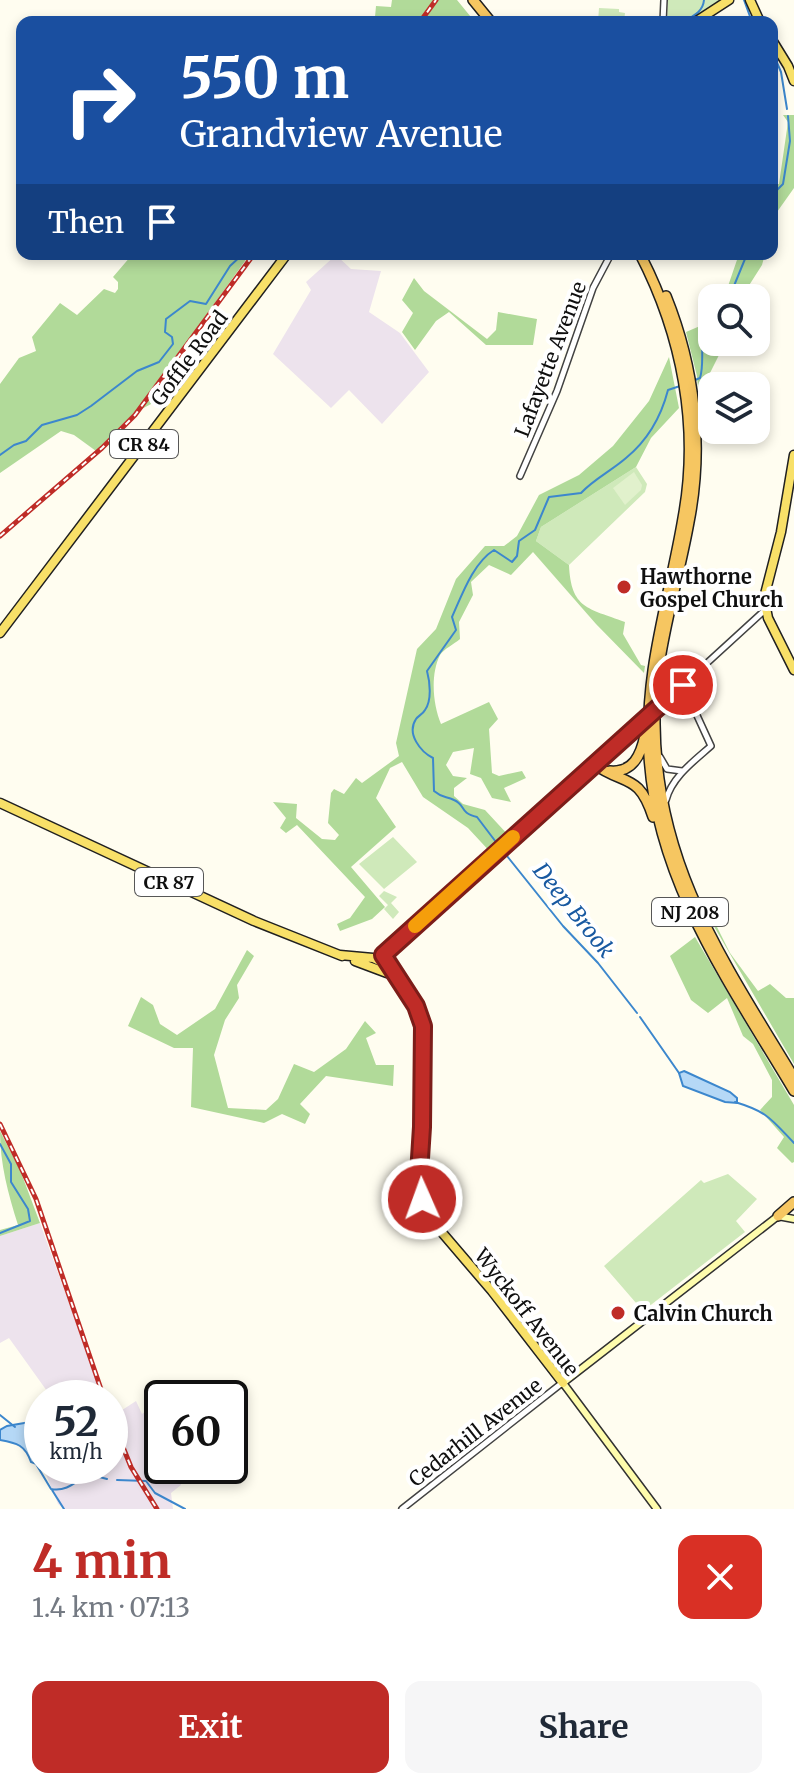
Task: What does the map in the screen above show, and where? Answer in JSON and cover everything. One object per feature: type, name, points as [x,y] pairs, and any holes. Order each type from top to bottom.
[{"type":"highway","points":[[467,0],[474,3]]},
{"type":"highway","name":"NJ 208","points":[[645,260],[680,361],[690,452],[685,509],[655,643],[651,713],[653,791],[672,869],[705,941],[794,1091]]},
{"type":"highway","points":[[594,764],[615,771],[630,766],[643,745],[651,713]]},
{"type":"highway","name":"NJ 208","points":[[651,713],[658,779],[672,846],[687,888],[705,929],[794,1078]]},
{"type":"highway","points":[[594,764],[630,780],[644,794],[672,869]]},
{"type":"highway","points":[[778,1216],[793,1213]]},
{"type":"main road","points":[[704,16],[729,0]]},
{"type":"main road","points":[[778,51],[794,81]]},
{"type":"main road","name":"Goffle Road","points":[[0,633],[282,260]]},
{"type":"main road","points":[[794,455],[781,532],[766,590],[765,610],[794,670]]},
{"type":"main road","name":"Wyckoff Avenue","points":[[0,803],[254,921],[340,955],[380,961],[391,971],[419,1012],[424,1033],[419,1181],[424,1207],[563,1383],[657,1509]]},
{"type":"main road","name":"Wyckoff Avenue","points":[[380,961],[399,983]]},
{"type":"main road","name":"Cedarhill Avenue","points":[[757,1232],[793,1213]]},
{"type":"main road","name":"Cedarhill Avenue","points":[[563,1383],[778,1216]]},
{"type":"street","name":"Lafayette Avenue","points":[[520,476],[557,391],[593,288],[608,260]]},
{"type":"street","points":[[380,961],[765,610]]},
{"type":"street","points":[[672,846],[666,799],[683,771],[711,746],[683,685]]},
{"type":"street","points":[[651,713],[662,763],[670,770],[683,771]]},
{"type":"street","name":"Cedarhill Avenue","points":[[402,1509],[563,1383]]},
{"type":"shaded area","points":[[330,260],[341,260],[351,269],[381,271],[369,312],[400,333],[429,372],[382,424],[349,390],[331,408],[273,354],[311,290],[306,282]]},
{"type":"shaded area","points":[[40,1223],[97,1380],[39,1380],[9,1338],[0,1343],[0,1236]]},
{"type":"shaded area","points":[[136,1401],[142,1414],[144,1412],[144,1484],[181,1484],[171,1493],[173,1509],[64,1509],[58,1504],[50,1484],[128,1484],[128,1406]]},
{"type":"green space","points":[[392,0],[457,0],[470,16],[375,16],[376,6],[391,7]]},
{"type":"green space","points":[[668,0],[722,0],[698,16],[667,16]]},
{"type":"green space","points":[[599,8],[619,9],[619,12],[625,13],[625,16],[598,16]]},
{"type":"green space","points":[[783,115],[794,115],[794,188],[778,211],[778,184],[788,122]]},
{"type":"green space","points":[[128,260],[246,260],[180,352],[185,361],[153,403],[134,413],[96,451],[74,435],[61,431],[0,473],[0,384],[19,358],[36,351],[32,337],[60,303],[77,315],[104,289],[115,293],[118,282],[113,277]]},
{"type":"green space","points":[[737,260],[763,260],[750,284],[729,284]]},
{"type":"green space","points":[[414,278],[424,291],[487,339],[496,330],[498,312],[537,319],[533,345],[486,345],[449,312],[436,321],[415,350],[402,332],[413,313],[402,300]]},
{"type":"green space","points":[[698,327],[698,356],[718,356],[710,372],[698,372],[698,387],[697,376],[686,332]]},
{"type":"green space","points":[[669,357],[679,408],[651,438],[636,467],[541,527],[536,541],[569,565],[573,590],[584,605],[625,622],[623,634],[641,665],[645,666],[644,673],[533,552],[511,575],[489,565],[471,582],[473,595],[459,622],[460,639],[440,655],[434,690],[441,724],[489,702],[498,719],[489,729],[492,773],[499,776],[522,771],[526,778],[504,788],[511,802],[492,798],[481,778],[470,774],[474,748],[453,752],[446,765],[453,776],[467,778],[454,788],[454,796],[463,804],[485,810],[511,838],[493,855],[468,828],[423,797],[402,762],[390,768],[376,798],[396,827],[351,867],[385,907],[372,919],[340,931],[337,924],[350,918],[365,897],[297,825],[286,833],[280,828],[286,818],[273,802],[297,804],[296,818],[322,839],[335,840],[339,835],[328,823],[331,793],[334,789],[344,794],[356,778],[362,783],[399,756],[396,743],[417,649],[436,629],[456,579],[485,546],[504,546],[517,536],[539,495],[579,475],[613,446],[649,401]]},
{"type":"green space","points":[[636,467],[647,484],[645,492],[569,565],[536,541],[541,527]]},
{"type":"green space","points":[[634,472],[642,485],[641,490],[625,505],[613,488]]},
{"type":"green space","points":[[393,837],[417,862],[384,889],[359,864]]},
{"type":"green space","points":[[384,891],[397,897],[391,903],[399,912],[393,919],[384,909],[388,905],[379,896]]},
{"type":"green space","points":[[701,904],[706,905],[730,953],[758,991],[770,984],[786,998],[794,998],[794,1064]]},
{"type":"green space","points":[[695,937],[794,1105],[792,1163],[777,1148],[784,1137],[760,1110],[772,1097],[772,1080],[753,1044],[743,1036],[727,998],[708,1013],[691,1000],[670,956]]},
{"type":"green space","points":[[247,950],[254,956],[237,985],[239,998],[225,1020],[214,1055],[228,1108],[266,1110],[278,1099],[294,1064],[314,1072],[346,1049],[365,1021],[376,1033],[366,1038],[376,1065],[394,1065],[393,1086],[326,1076],[300,1104],[310,1114],[305,1124],[282,1114],[264,1123],[191,1107],[193,1048],[174,1048],[128,1026],[141,997],[153,1005],[160,1024],[177,1035],[215,1009]]},
{"type":"green space","points":[[0,1131],[20,1170],[40,1223],[0,1236],[0,1230],[18,1225],[5,1178]]},
{"type":"green space","points":[[728,1174],[757,1199],[736,1221],[745,1232],[643,1311],[604,1266],[701,1180],[704,1183]]},
{"type":"water","points":[[684,1071],[730,1092],[737,1098],[737,1103],[725,1102],[683,1086],[679,1073]]},
{"type":"water","points":[[24,1423],[24,1450],[0,1440],[0,1430]]},
{"type":"waterway","points":[[694,16],[700,11],[704,0]]},
{"type":"waterway","name":"Deep Brook","points":[[744,0],[750,16]]},
{"type":"waterway","name":"Deep Brook","points":[[778,65],[787,109]]},
{"type":"waterway","name":"Deep Brook","points":[[778,189],[783,184],[790,141],[788,116]]},
{"type":"waterway","points":[[0,455],[26,441],[42,425],[77,415],[137,371],[159,362],[173,344],[172,337],[165,332],[166,319],[190,301],[206,304],[236,260]]},
{"type":"waterway","name":"Deep Brook","points":[[735,284],[745,260]]},
{"type":"waterway","name":"Deep Brook","points":[[695,380],[700,378],[702,356]]},
{"type":"waterway","name":"Deep Brook","points":[[499,846],[477,817],[468,813],[458,802],[434,791],[433,758],[420,747],[413,731],[416,719],[429,701],[427,671],[456,630],[452,617],[480,563],[494,550],[512,562],[517,556],[519,541],[535,530],[549,497],[581,493],[626,458],[653,427],[668,390],[680,386]]},
{"type":"waterway","name":"Deep Brook","points":[[503,851],[637,1013]]},
{"type":"waterway","name":"Deep Brook","points":[[640,1017],[679,1073]]},
{"type":"waterway","name":"Deep Brook","points":[[735,1102],[768,1117],[794,1143]]},
{"type":"waterway","points":[[0,1144],[11,1164],[11,1182],[28,1209],[30,1221],[0,1233]]},
{"type":"waterway","points":[[0,1415],[15,1427]]},
{"type":"waterway","points":[[128,1480],[146,1481],[155,1493],[185,1509]]},
{"type":"waterway","points":[[48,1484],[51,1489],[57,1490],[73,1484]]},
{"type":"waterway","points":[[52,1490],[64,1509]]},
{"type":"railway","points":[[424,16],[436,0]]},
{"type":"railway","points":[[0,536],[102,448],[135,415],[250,260]]},
{"type":"railway","points":[[0,1124],[36,1199],[98,1380]]},
{"type":"railway","points":[[128,1460],[157,1509]]},
{"type":"slow traffic","points":[[415,926],[513,837]]},
{"type":"place","name":"Hawthorne Gospel Church","points":[[624,587]]},
{"type":"place","name":"Calvin Church","points":[[618,1313]]},
{"type":"route","points":[[422,1199],[419,1174],[423,1026],[416,1006],[383,955],[683,685]]}]
